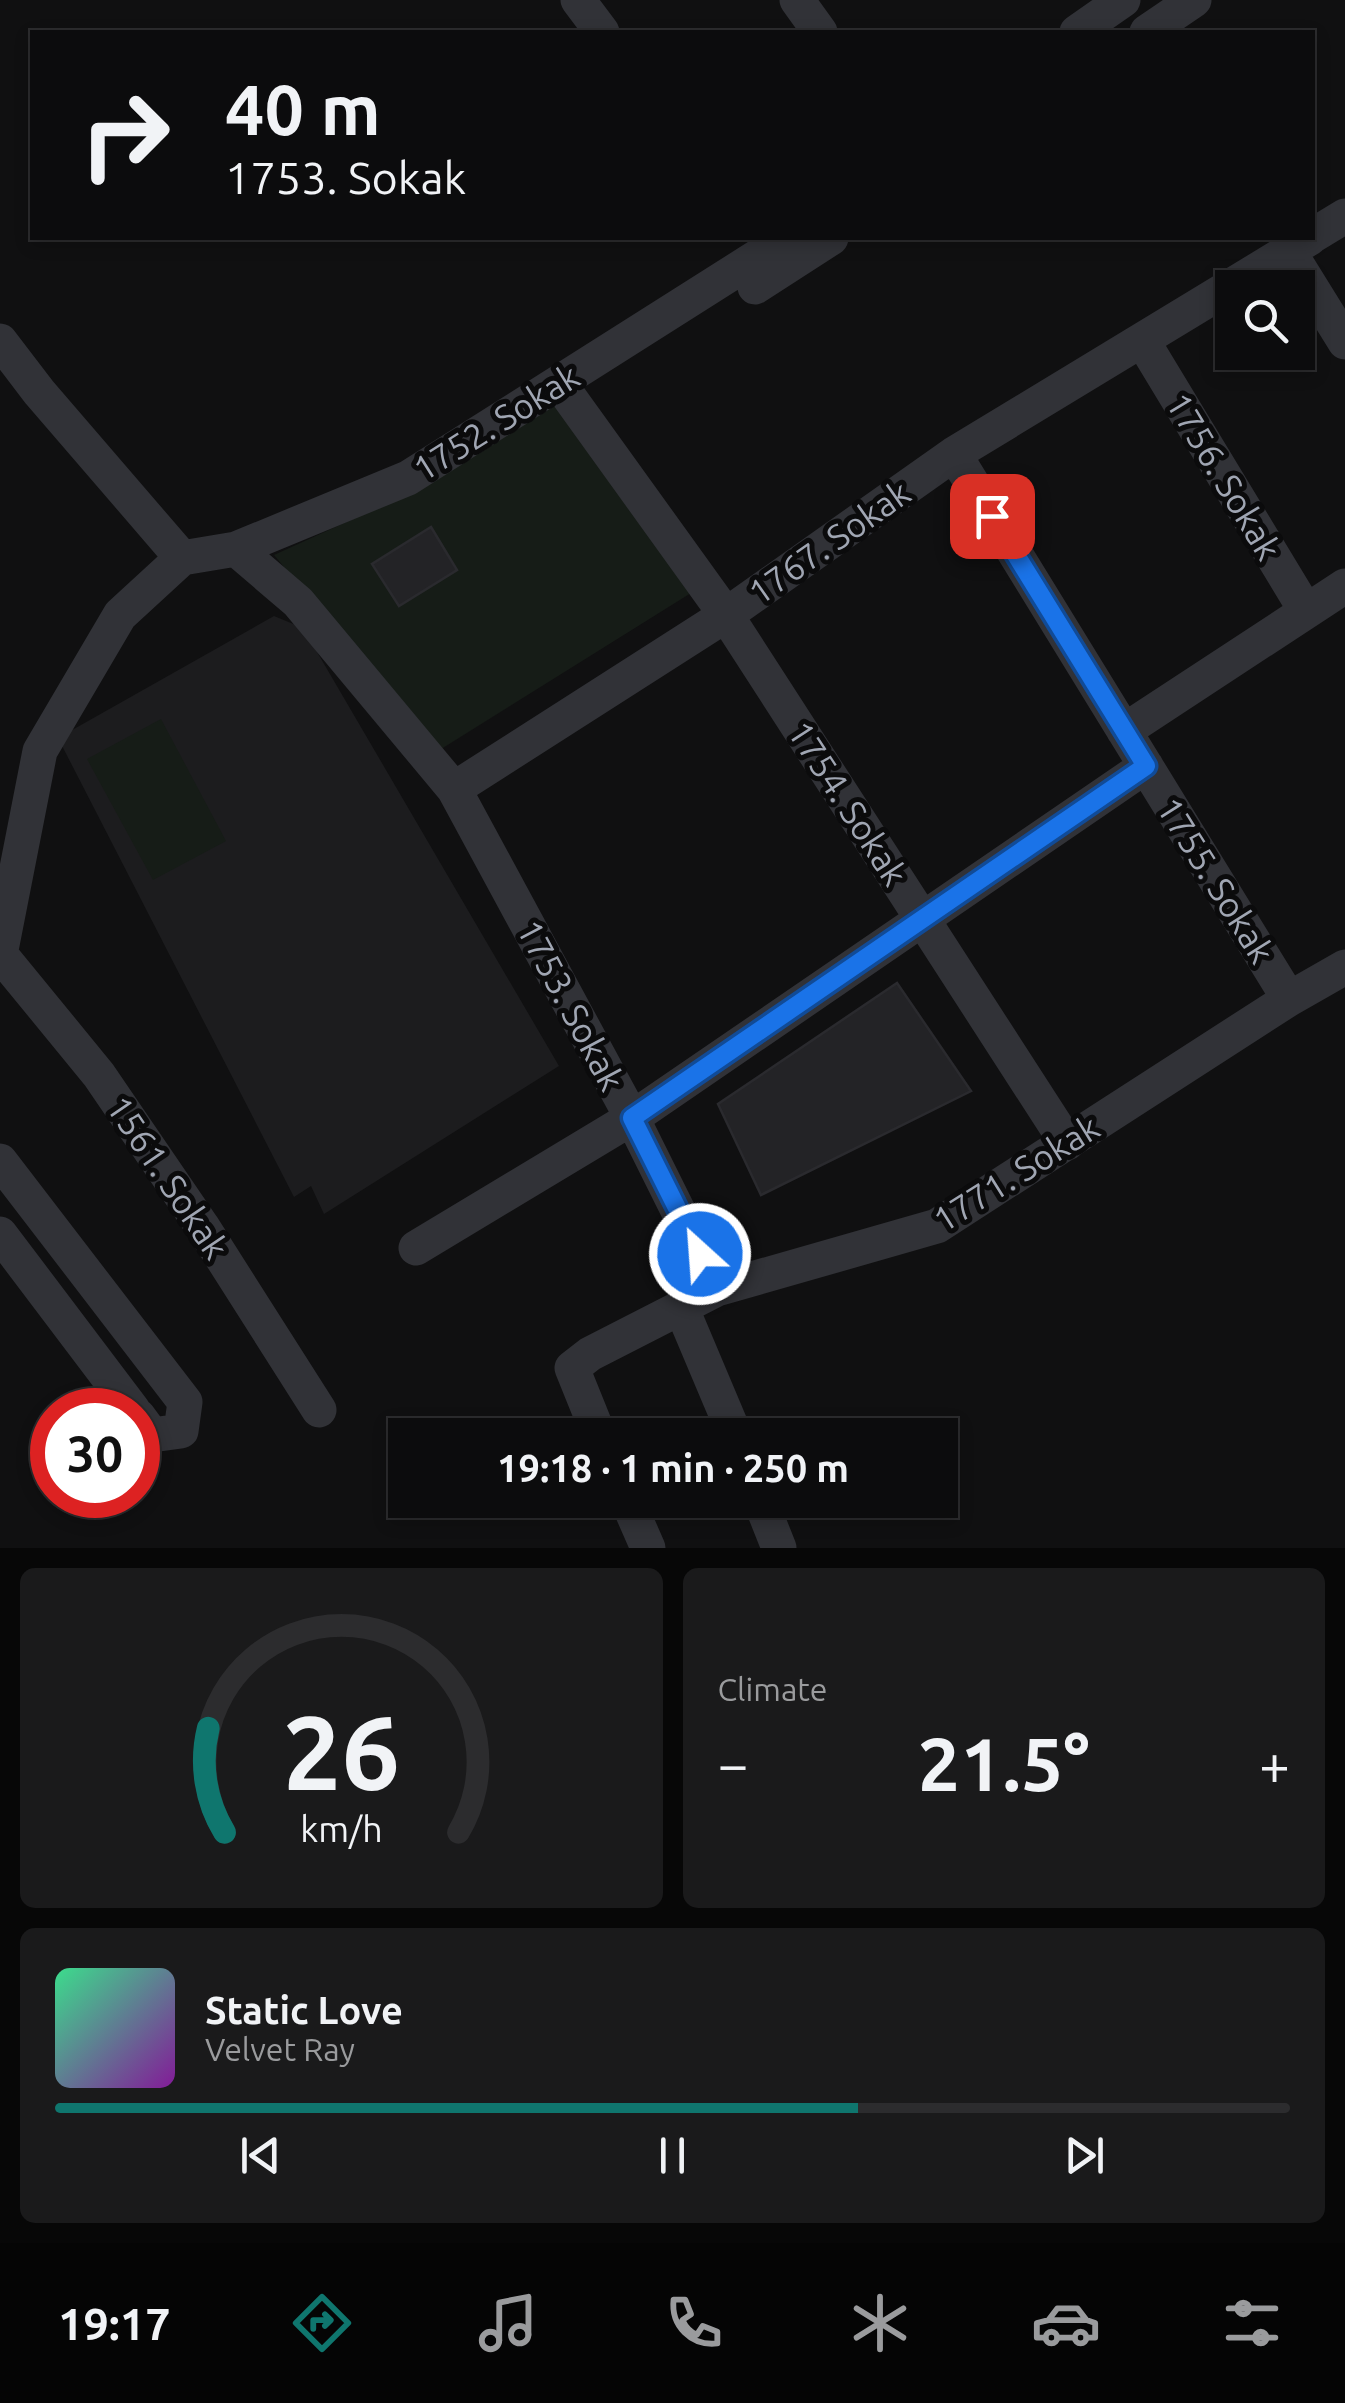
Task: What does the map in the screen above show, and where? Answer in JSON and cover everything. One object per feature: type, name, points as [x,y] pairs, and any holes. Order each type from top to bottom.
[{"type":"street","points":[[578,0],[600,30]]},
{"type":"street","points":[[797,0],[819,30]]},
{"type":"street","points":[[1084,30],[1123,0]]},
{"type":"street","points":[[1150,30],[1194,0]]},
{"type":"street","name":"1767. Sokak","points":[[1315,234],[1345,216]]},
{"type":"street","name":"1752. Sokak","points":[[182,558],[236,550],[408,478],[566,392],[737,252],[780,240]]},
{"type":"street","points":[[566,392],[828,240]]},
{"type":"street","points":[[1304,241],[1345,342]]},
{"type":"street","name":"1767. Sokak","points":[[454,789],[726,614],[954,454],[1304,241]]},
{"type":"street","name":"1756. Sokak","points":[[1142,340],[1306,611]]},
{"type":"street","points":[[0,341],[182,558]]},
{"type":"street","name":"1754. Sokak","points":[[566,392],[726,614],[1067,1142]]},
{"type":"street","name":"1755. Sokak","points":[[954,454],[1289,999]]},
{"type":"street","name":"1753. Sokak","points":[[236,550],[298,602],[454,789],[632,1118],[1146,766]]},
{"type":"street","name":"1561. Sokak","points":[[182,558],[120,615],[40,751],[0,955],[99,1075],[202,1226],[319,1410]]},
{"type":"street","points":[[1124,731],[1345,586]]},
{"type":"street","name":"1771. Sokak","points":[[592,1418],[572,1368],[590,1354],[717,1289],[938,1226],[1289,999],[1345,967]]},
{"type":"street","points":[[416,1248],[632,1118],[717,1289]]},
{"type":"street","points":[[0,1161],[185,1402],[181,1431],[160,1434]]},
{"type":"street","points":[[0,1234],[116,1388]]},
{"type":"street","points":[[681,1308],[728,1418]]},
{"type":"street","points":[[636,1518],[648,1548]]},
{"type":"street","points":[[767,1518],[779,1548]]},
{"type":"shaded area","points":[[555,396],[691,593],[438,751],[274,555],[432,483]]},
{"type":"shaded area","points":[[274,616],[303,628],[559,1066],[324,1214],[311,1186],[294,1197],[58,738]]},
{"type":"shaded area","points":[[161,719],[226,841],[153,880],[87,759]]},
{"type":"building","points":[[431,527],[457,570],[399,606],[372,564]]},
{"type":"building","points":[[897,983],[971,1091],[761,1195],[718,1104]]},
{"type":"route","points":[[700,1254],[632,1118],[1146,766],[992,516]]}]
